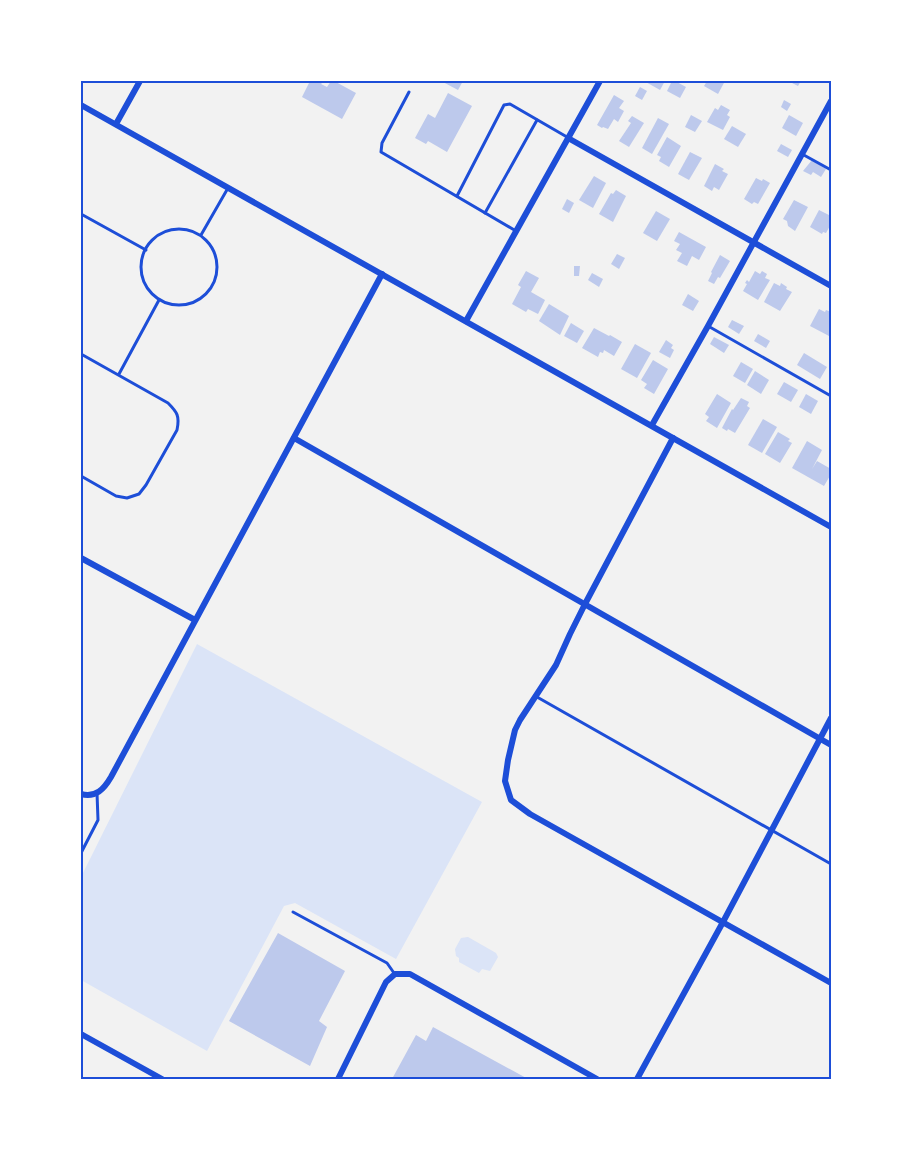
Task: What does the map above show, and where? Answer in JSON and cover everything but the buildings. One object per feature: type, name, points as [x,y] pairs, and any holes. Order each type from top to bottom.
[{"type":"street","points":[[116,124],[140,81]]},
{"type":"street","points":[[466,321],[600,81]]},
{"type":"street","points":[[652,426],[831,101]]},
{"type":"street","points":[[81,105],[831,527]]},
{"type":"street","points":[[568,138],[831,286]]},
{"type":"street","points":[[81,794],[97,793],[105,787],[111,777],[382,274]]},
{"type":"street","points":[[294,438],[831,745]]},
{"type":"street","points":[[673,438],[585,604],[556,665],[515,730],[505,778],[507,789],[511,800],[530,814],[831,982]]},
{"type":"street","points":[[81,558],[195,620]]},
{"type":"street","points":[[637,1079],[831,718]]},
{"type":"street","points":[[338,1079],[386,982],[395,974],[410,974],[597,1079]]},
{"type":"street","points":[[81,1034],[162,1079]]},
{"type":"lane","points":[[409,92],[382,143],[381,152],[516,231]]},
{"type":"lane","points":[[457,196],[504,105],[510,104],[568,138]]},
{"type":"lane","points":[[485,213],[537,120]]},
{"type":"lane","points":[[802,154],[831,170]]},
{"type":"lane","points":[[201,235],[228,188]]},
{"type":"lane","points":[[81,214],[146,250]]},
{"type":"lane","points":[[170,230],[188,230],[201,235],[209,243],[217,260],[217,277],[209,292],[198,301],[178,306],[159,300],[149,291],[141,275],[142,255],[146,250],[153,239],[170,230]]},
{"type":"lane","points":[[119,374],[159,300]]},
{"type":"lane","points":[[708,326],[831,396]]},
{"type":"lane","points":[[81,354],[168,403],[177,411],[179,422],[177,430],[139,494],[127,498],[116,496],[81,476]]},
{"type":"lane","points":[[537,697],[831,864]]},
{"type":"lane","points":[[81,853],[98,820],[97,793]]},
{"type":"lane","points":[[294,912],[387,963],[395,974]]},
{"type":"shaded area","points":[[197,644],[482,802],[396,959],[295,903],[284,906],[207,1051],[81,980],[81,877]]},
{"type":"shaded area","points":[[468,937],[496,953],[498,957],[490,971],[482,969],[479,973],[459,962],[455,949],[461,938]]}]
